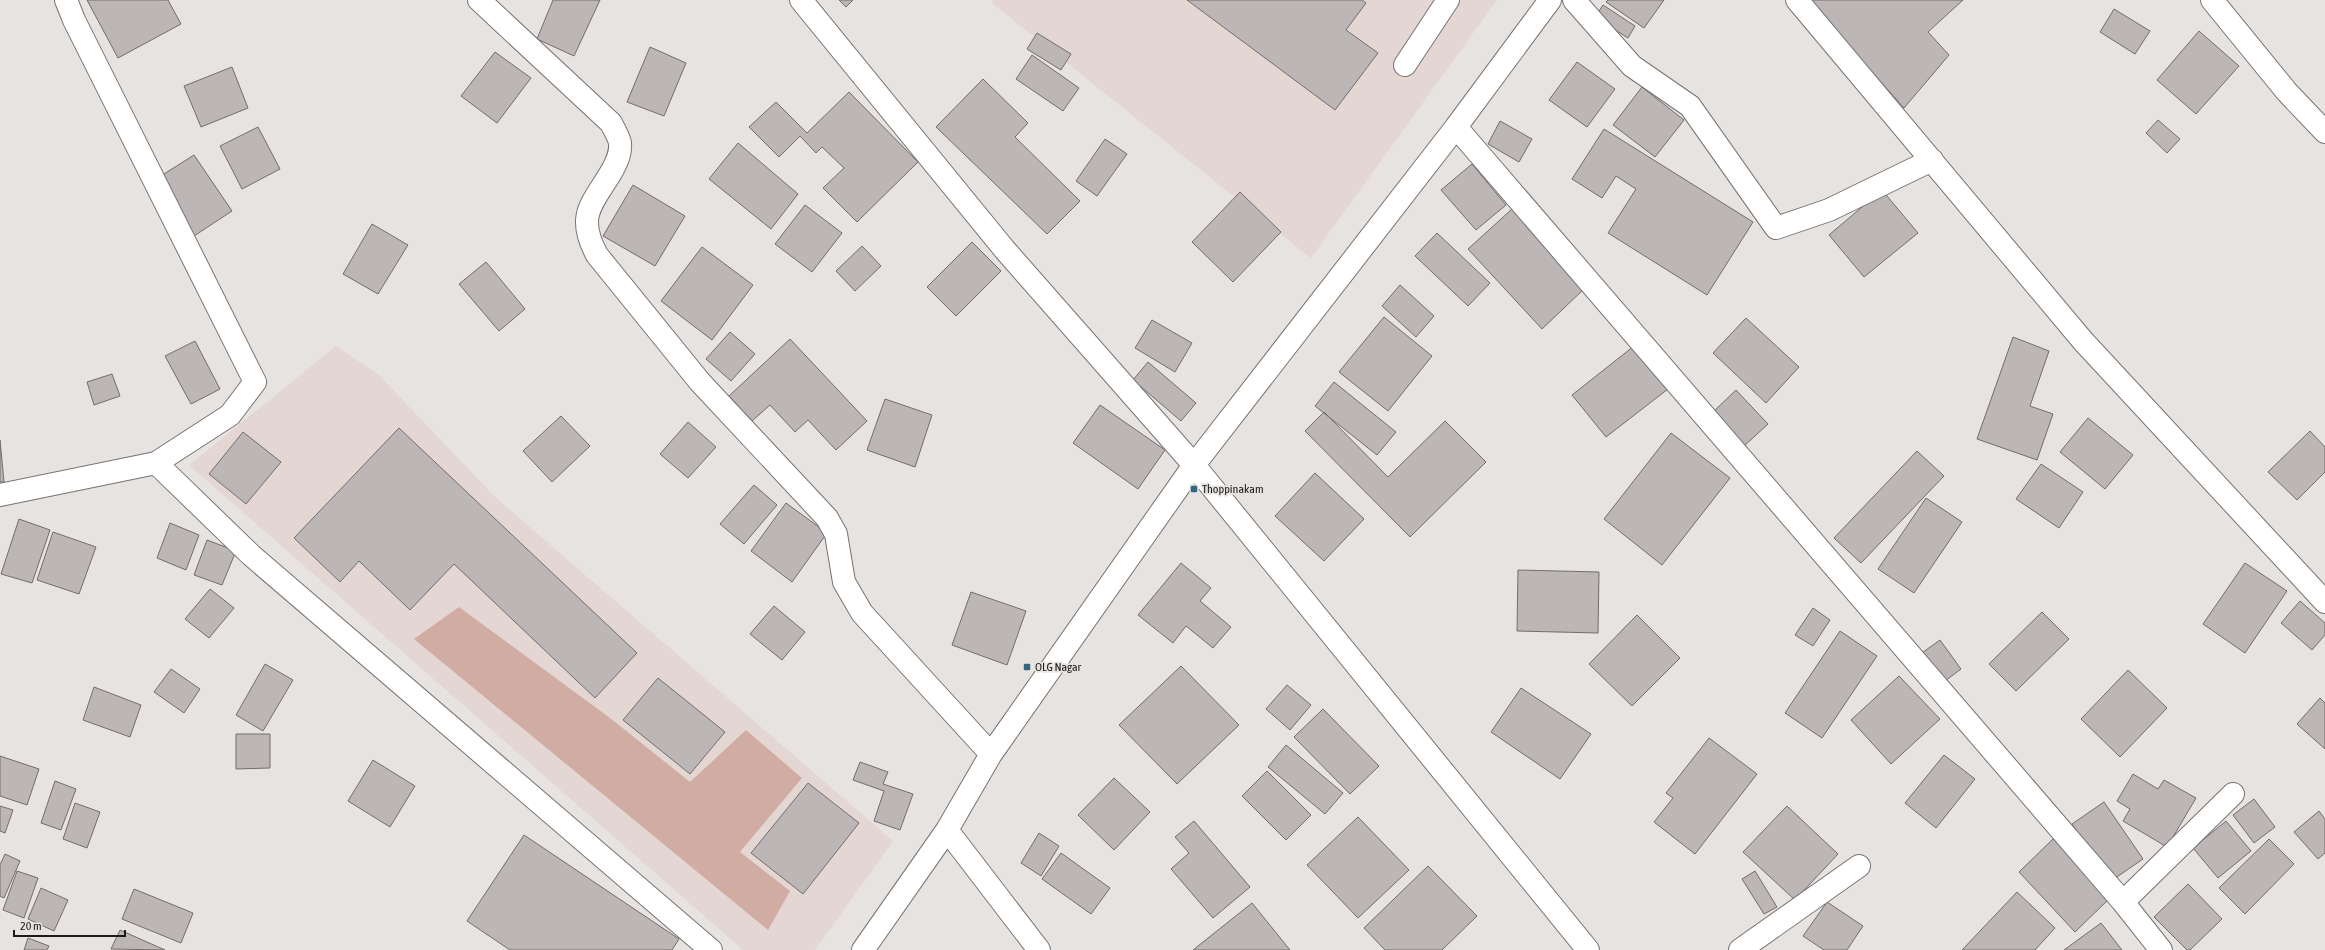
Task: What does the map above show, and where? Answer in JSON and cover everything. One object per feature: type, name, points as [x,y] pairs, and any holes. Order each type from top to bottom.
[{"type":"street","points":[[0,495],[156,463],[230,415],[255,382],[111,97],[66,0]]},
{"type":"street","points":[[479,0],[611,123],[620,142],[619,158],[590,206],[586,222],[589,240],[597,256],[700,382],[827,518],[836,534],[844,582],[859,608],[991,754]]},
{"type":"street","points":[[801,0],[1005,250],[1194,465],[1588,950]]},
{"type":"street","points":[[1405,65],[1448,0]]},
{"type":"street","points":[[863,950],[947,830],[991,754],[1194,465],[1456,127],[1550,0]]},
{"type":"street","points":[[1574,0],[1632,66],[1690,106],[1776,228],[1829,210],[1932,160]]},
{"type":"street","points":[[1797,0],[2083,341],[2325,602]]},
{"type":"street","points":[[2212,0],[2287,92],[2325,132]]},
{"type":"street","points":[[1456,127],[2123,902],[2161,950]]},
{"type":"street","points":[[156,463],[251,555],[711,950]]},
{"type":"street","points":[[2123,902],[2234,794]]},
{"type":"street","points":[[947,830],[1039,950]]},
{"type":"street","points":[[1740,950],[1859,866]]},
{"type":"shaded area","points":[[993,0],[1497,0],[1311,258],[992,3]]},
{"type":"shaded area","points":[[336,346],[379,375],[496,498],[893,841],[815,950],[743,950],[189,465]]},
{"type":"shaded area","points":[[459,607],[610,718],[690,782],[746,730],[802,778],[740,852],[790,891],[768,930],[414,639]]},
{"type":"building","points":[[87,0],[168,0],[181,24],[118,58]]},
{"type":"building","points":[[553,0],[600,0],[574,56],[537,39]]},
{"type":"building","points":[[839,0],[853,0],[846,7]]},
{"type":"building","points":[[1187,0],[1362,0],[1366,3],[1346,30],[1378,53],[1335,110]]},
{"type":"building","points":[[1608,0],[1664,0],[1644,28],[1606,2]]},
{"type":"building","points":[[1808,0],[1963,0],[1928,32],[1949,55],[1904,108]]},
{"type":"building","points":[[1603,5],[1635,26],[1628,38],[1595,17]]},
{"type":"building","points":[[2114,9],[2150,31],[2135,54],[2100,32]]},
{"type":"building","points":[[2199,31],[2239,66],[2196,114],[2157,80]]},
{"type":"building","points":[[1037,33],[1071,54],[1061,70],[1027,49]]},
{"type":"building","points":[[650,47],[686,63],[664,116],[627,102]]},
{"type":"building","points":[[495,52],[531,78],[497,123],[461,96]]},
{"type":"building","points":[[1032,55],[1079,88],[1063,111],[1016,79]]},
{"type":"building","points":[[1577,62],[1615,89],[1587,127],[1549,100]]},
{"type":"building","points":[[232,67],[248,108],[201,127],[184,86]]},
{"type":"building","points":[[983,79],[1028,123],[1015,137],[1080,201],[1047,234],[936,127]]},
{"type":"building","points":[[1642,87],[1684,120],[1655,157],[1613,125]]},
{"type":"building","points":[[849,92],[918,162],[857,222],[823,188],[844,168],[822,147],[816,153],[800,136],[779,157],[749,127],[776,102],[807,133]]},
{"type":"building","points":[[2158,120],[2180,139],[2167,153],[2146,133]]},
{"type":"building","points":[[1500,121],[1532,139],[1519,162],[1488,144]]},
{"type":"building","points":[[258,127],[280,169],[242,189],[220,146]]},
{"type":"building","points":[[1604,129],[1753,222],[1707,295],[1608,233],[1636,189],[1616,176],[1602,198],[1572,179]]},
{"type":"building","points":[[1105,139],[1127,154],[1097,196],[1076,181]]},
{"type":"building","points":[[738,143],[798,194],[771,229],[709,179]]},
{"type":"building","points":[[194,155],[232,211],[194,236],[156,179]]},
{"type":"building","points":[[1472,164],[1506,205],[1476,230],[1441,190]]},
{"type":"building","points":[[633,185],[685,216],[655,266],[603,236]]},
{"type":"building","points":[[1882,190],[1918,233],[1864,277],[1829,235]]},
{"type":"building","points":[[1240,192],[1281,232],[1233,282],[1192,242]]},
{"type":"building","points":[[805,205],[842,233],[812,272],[775,244]]},
{"type":"building","points":[[1512,209],[1585,288],[1542,329],[1468,249]]},
{"type":"building","points":[[372,224],[408,245],[378,294],[343,274]]},
{"type":"building","points":[[1437,233],[1490,283],[1468,306],[1415,256]]},
{"type":"building","points":[[972,242],[1001,271],[956,316],[927,287]]},
{"type":"building","points":[[862,246],[881,266],[855,291],[836,271]]},
{"type":"building","points":[[702,247],[753,285],[712,340],[661,301]]},
{"type":"building","points":[[486,262],[525,309],[499,331],[459,284]]},
{"type":"building","points":[[1400,285],[1434,316],[1416,337],[1382,306]]},
{"type":"building","points":[[1384,317],[1432,356],[1388,411],[1339,372]]},
{"type":"building","points":[[1746,318],[1799,367],[1766,403],[1713,353]]},
{"type":"building","points":[[1152,320],[1192,343],[1175,372],[1135,348]]},
{"type":"building","points":[[730,332],[755,354],[731,381],[706,359]]},
{"type":"building","points":[[2013,337],[2049,351],[2030,406],[2053,414],[2037,460],[1977,439]]},
{"type":"building","points":[[790,339],[867,421],[836,450],[808,420],[795,432],[770,405],[752,421],[729,396]]},
{"type":"building","points":[[195,341],[220,389],[191,404],[165,356]]},
{"type":"building","points":[[1634,346],[1668,389],[1606,437],[1572,395]]},
{"type":"building","points":[[1148,362],[1196,403],[1181,421],[1133,380]]},
{"type":"building","points":[[112,374],[120,396],[94,405],[87,382]]},
{"type":"building","points":[[1334,382],[1396,432],[1377,455],[1315,406]]},
{"type":"building","points":[[1736,390],[1768,424],[1743,447],[1712,413]]},
{"type":"building","points":[[885,399],[932,415],[915,467],[867,450]]},
{"type":"building","points":[[1100,405],[1165,450],[1138,489],[1073,443]]},
{"type":"building","points":[[1324,412],[1388,477],[1445,421],[1486,462],[1410,537],[1305,431]]},
{"type":"building","points":[[561,416],[590,446],[552,482],[523,451]]},
{"type":"building","points":[[2088,418],[2133,455],[2105,489],[2060,452]]},
{"type":"building","points":[[688,422],[716,447],[688,478],[660,454]]},
{"type":"building","points":[[399,428],[637,653],[595,698],[454,564],[410,610],[359,561],[340,582],[294,538]]},
{"type":"building","points":[[2310,431],[2325,447],[2325,472],[2297,500],[2268,472]]},
{"type":"building","points":[[243,432],[281,462],[246,504],[209,474]]},
{"type":"building","points":[[1671,433],[1730,478],[1662,565],[1604,519]]},
{"type":"building","points":[[0,440],[4,482],[0,482]]},
{"type":"building","points":[[1917,451],[1944,476],[1861,563],[1834,538]]},
{"type":"building","points":[[2041,464],[2083,492],[2059,528],[2016,499]]},
{"type":"building","points":[[1315,473],[1364,519],[1324,561],[1275,516]]},
{"type":"building","points":[[754,485],[777,505],[744,544],[720,524]]},
{"type":"building","points":[[1926,498],[1962,522],[1914,593],[1878,569]]},
{"type":"building","points":[[786,503],[827,533],[792,582],[751,551]]},
{"type":"building","points":[[19,519],[50,530],[32,583],[1,574]]},
{"type":"building","points":[[170,523],[199,535],[186,570],[157,558]]},
{"type":"building","points":[[53,532],[96,547],[79,594],[37,580]]},
{"type":"building","points":[[207,540],[236,551],[222,585],[194,575]]},
{"type":"building","points":[[1181,563],[1211,588],[1200,601],[1231,627],[1213,648],[1186,626],[1173,643],[1138,615]]},
{"type":"building","points":[[2245,563],[2287,591],[2245,653],[2203,624]]},
{"type":"building","points":[[1518,570],[1599,572],[1598,633],[1517,631]]},
{"type":"building","points":[[210,589],[234,608],[209,638],[185,619]]},
{"type":"building","points":[[971,592],[1026,611],[1007,665],[952,645]]},
{"type":"building","points":[[2300,601],[2325,623],[2325,635],[2312,650],[2281,623]]},
{"type":"building","points":[[774,606],[805,632],[782,660],[750,634]]},
{"type":"building","points":[[1813,608],[1830,620],[1813,646],[1795,635]]},
{"type":"building","points":[[2042,612],[2069,639],[2016,691],[1989,664]]},
{"type":"building","points":[[1637,615],[1680,658],[1632,706],[1589,664]]},
{"type":"building","points":[[1840,631],[1877,656],[1822,738],[1785,713]]},
{"type":"building","points":[[1940,640],[1961,669],[1941,684],[1919,655]]},
{"type":"building","points":[[265,664],[293,680],[263,731],[236,715]]},
{"type":"building","points":[[1181,666],[1239,725],[1177,784],[1119,725]]},
{"type":"building","points":[[171,669],[200,689],[184,713],[154,692]]},
{"type":"building","points":[[2128,670],[2167,708],[2120,757],[2081,719]]},
{"type":"building","points":[[1899,676],[1940,719],[1891,764],[1851,720]]},
{"type":"building","points":[[658,678],[725,732],[690,774],[623,720]]},
{"type":"building","points":[[1287,685],[1311,705],[1290,730],[1266,709]]},
{"type":"building","points":[[94,687],[141,705],[130,737],[83,720]]},
{"type":"building","points":[[1521,688],[1591,734],[1560,779],[1491,732]]},
{"type":"building","points":[[2320,698],[2325,703],[2325,749],[2297,724]]},
{"type":"building","points":[[1323,709],[1379,766],[1350,794],[1294,737]]},
{"type":"building","points":[[236,734],[270,734],[270,768],[236,769]]},
{"type":"building","points":[[1709,738],[1757,774],[1695,854],[1654,822],[1673,798],[1666,793]]},
{"type":"building","points":[[1286,745],[1343,793],[1325,814],[1268,767]]},
{"type":"building","points":[[1944,755],[1975,779],[1936,828],[1905,803]]},
{"type":"building","points":[[0,756],[39,769],[27,805],[0,796]]},
{"type":"building","points":[[373,760],[415,786],[390,827],[348,801]]},
{"type":"building","points":[[860,762],[888,772],[883,784],[913,794],[900,830],[874,821],[884,791],[853,780]]},
{"type":"building","points":[[1267,771],[1311,815],[1286,840],[1242,796]]},
{"type":"building","points":[[2133,774],[2158,789],[2164,780],[2196,798],[2167,847],[2123,821],[2130,809],[2117,801]]},
{"type":"building","points":[[1114,778],[1150,812],[1114,850],[1078,815]]},
{"type":"building","points":[[55,781],[76,789],[61,830],[41,823]]},
{"type":"building","points":[[808,783],[859,823],[803,894],[751,853]]},
{"type":"building","points":[[2254,799],[2275,827],[2254,843],[2233,815]]},
{"type":"building","points":[[2104,802],[2143,859],[2111,881],[2072,824]]},
{"type":"building","points":[[75,803],[100,812],[87,848],[63,839]]},
{"type":"building","points":[[0,806],[13,810],[5,833],[0,831]]},
{"type":"building","points":[[1787,806],[1838,854],[1795,900],[1743,852]]},
{"type":"building","points":[[2319,811],[2325,819],[2325,853],[2318,859],[2294,832]]},
{"type":"building","points":[[1358,817],[1409,870],[1358,918],[1307,865]]},
{"type":"building","points":[[1194,821],[1250,887],[1213,918],[1171,869],[1189,853],[1175,837]]},
{"type":"building","points":[[2226,821],[2251,851],[2218,878],[2193,848]]},
{"type":"building","points":[[1039,833],[1059,846],[1041,876],[1021,863]]},
{"type":"building","points":[[524,835],[679,939],[672,950],[510,950],[467,921]]},
{"type":"building","points":[[2053,839],[2110,898],[2075,932],[2019,872]]},
{"type":"building","points":[[2269,839],[2294,864],[2245,914],[2219,888]]},
{"type":"building","points":[[1061,853],[1110,888],[1091,914],[1042,879]]},
{"type":"building","points":[[5,854],[20,861],[4,898],[0,896],[0,865]]},
{"type":"building","points":[[1428,866],[1477,916],[1442,950],[1385,950],[1364,928]]},
{"type":"building","points":[[17,871],[38,878],[24,918],[3,910]]},
{"type":"building","points":[[1755,871],[1777,907],[1764,914],[1742,879]]},
{"type":"building","points":[[2188,884],[2222,919],[2190,950],[2187,950],[2154,917]]},
{"type":"building","points":[[41,888],[68,900],[54,931],[28,919]]},
{"type":"building","points":[[134,889],[193,913],[181,943],[122,919]]},
{"type":"building","points":[[2017,892],[2055,928],[2035,950],[1962,950]]},
{"type":"building","points":[[1827,902],[1863,926],[1847,950],[1824,950],[1803,936]]},
{"type":"building","points":[[1252,903],[1290,950],[1193,950]]},
{"type":"building","points":[[2101,923],[2122,950],[2064,950]]},
{"type":"building","points":[[120,930],[165,950],[111,949]]},
{"type":"building","points":[[28,938],[49,946],[47,950],[24,950]]},
{"type":"place","name":"Thoppinakam","points":[[1194,489]]},
{"type":"place","name":"OLG Nagar","points":[[1027,667]]}]
